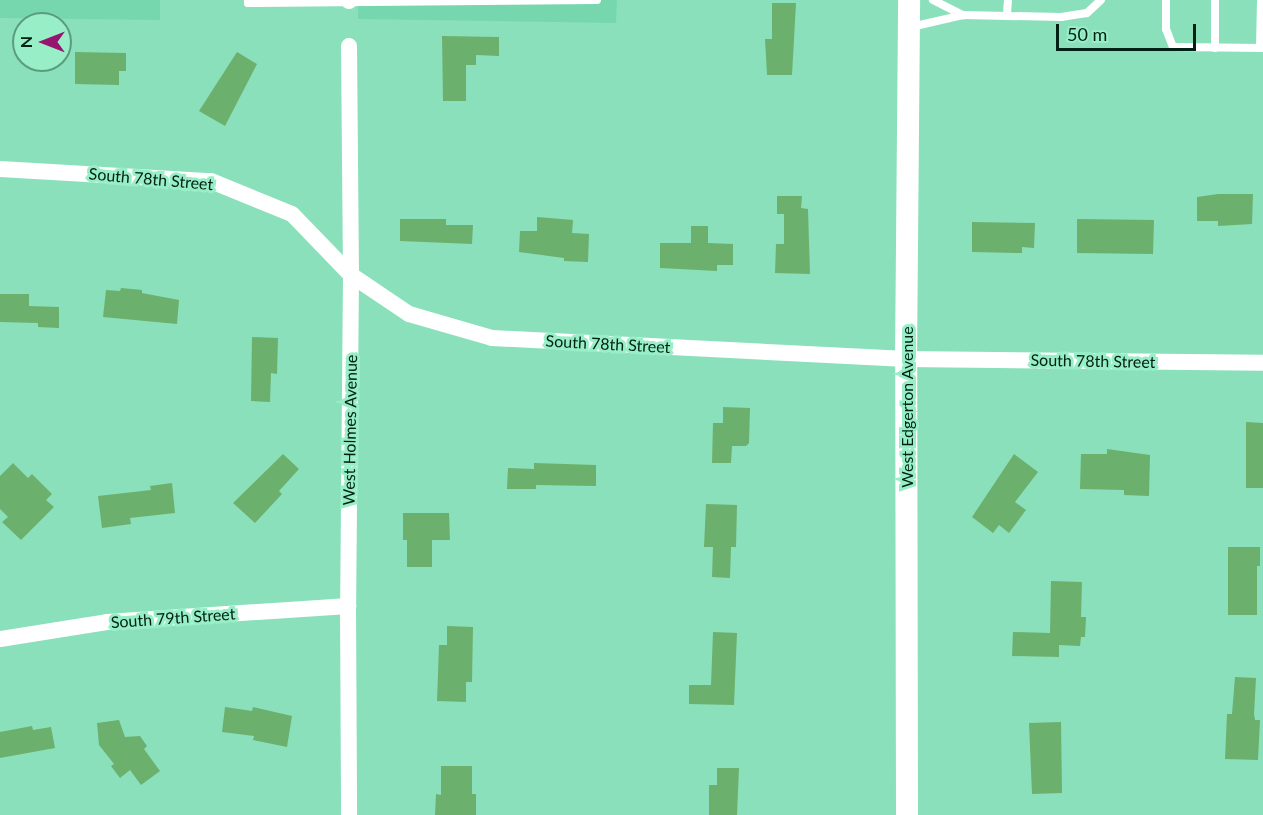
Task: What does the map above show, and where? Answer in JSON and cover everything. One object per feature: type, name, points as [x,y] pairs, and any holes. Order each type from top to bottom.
[{"type":"street","name":"West Edgerton Avenue","points":[[908,815],[906,359],[909,0]]},
{"type":"street","name":"West Holmes Avenue","points":[[349,45],[351,275],[349,815]]},
{"type":"street","name":"South 78th Street","points":[[0,169],[212,181],[292,214],[351,275],[409,314],[492,338],[906,359],[1263,363]]},
{"type":"street","name":"South 79th Street","points":[[0,639],[107,622],[348,606]]},
{"type":"lane","points":[[248,0],[248,3],[597,0]]},
{"type":"lane","points":[[933,0],[963,15]]},
{"type":"lane","points":[[1007,14],[1008,0]]},
{"type":"lane","points":[[910,27],[963,15],[1007,14],[1061,17],[1086,13],[1101,0]]},
{"type":"lane","points":[[1166,0],[1166,29],[1173,47],[1262,48],[1261,0]]},
{"type":"lane","points":[[1215,0],[1215,48]]},
{"type":"shaded area","points":[[0,0],[160,0],[160,20],[72,19],[72,12],[12,12],[12,18],[0,18]]},
{"type":"shaded area","points":[[358,0],[617,0],[616,23],[358,19]]},
{"type":"building","points":[[772,3],[796,3],[792,75],[767,75],[765,39],[772,39]]},
{"type":"building","points":[[442,36],[499,37],[499,56],[476,55],[476,65],[466,65],[466,101],[443,101]]},
{"type":"building","points":[[75,52],[126,53],[126,71],[119,71],[119,85],[75,84]]},
{"type":"building","points":[[237,52],[257,64],[225,126],[199,111]]},
{"type":"building","points":[[1218,194],[1253,194],[1252,224],[1218,226],[1218,221],[1197,221],[1197,197]]},
{"type":"building","points":[[777,196],[802,196],[801,208],[808,209],[810,274],[775,273],[776,244],[784,244],[784,214],[777,214]]},
{"type":"building","points":[[537,217],[573,220],[572,233],[589,234],[588,262],[564,261],[564,258],[519,252],[520,231],[537,231]]},
{"type":"building","points":[[400,219],[446,219],[446,225],[473,225],[472,244],[400,241]]},
{"type":"building","points":[[1077,219],[1154,220],[1153,254],[1077,253]]},
{"type":"building","points":[[972,222],[1035,223],[1034,248],[1022,247],[1022,253],[972,252]]},
{"type":"building","points":[[691,226],[708,226],[708,243],[733,244],[733,265],[717,265],[717,271],[660,268],[660,243],[691,243]]},
{"type":"building","points":[[121,288],[142,290],[142,293],[179,300],[177,324],[103,317],[106,290],[120,291]]},
{"type":"building","points":[[0,294],[29,294],[29,306],[59,307],[59,328],[38,327],[38,323],[0,322]]},
{"type":"building","points":[[252,337],[278,338],[277,374],[271,373],[270,402],[251,401]]},
{"type":"building","points":[[723,407],[750,408],[749,443],[746,446],[732,446],[731,463],[712,463],[713,423],[723,423]]},
{"type":"building","points":[[1246,422],[1263,423],[1263,488],[1246,488]]},
{"type":"building","points":[[1107,449],[1150,455],[1149,496],[1124,495],[1124,490],[1080,489],[1081,454],[1107,454]]},
{"type":"building","points":[[283,454],[299,469],[279,491],[282,494],[255,523],[233,503]]},
{"type":"building","points":[[1014,454],[1038,472],[1015,502],[1026,510],[1009,533],[999,525],[993,533],[972,517]]},
{"type":"building","points":[[13,463],[28,478],[32,474],[52,494],[46,500],[54,507],[21,540],[2,522],[8,517],[0,509],[0,476]]},
{"type":"building","points":[[534,463],[596,465],[596,486],[536,485],[536,489],[507,489],[508,468],[534,469]]},
{"type":"building","points":[[172,483],[175,513],[130,518],[131,524],[102,528],[98,496],[151,490],[150,486]]},
{"type":"building","points":[[706,504],[737,505],[736,547],[731,547],[730,578],[712,577],[713,547],[704,547]]},
{"type":"building","points":[[403,513],[449,513],[450,540],[432,540],[432,567],[407,567],[407,540],[403,540]]},
{"type":"building","points":[[1228,547],[1260,547],[1260,566],[1257,566],[1257,615],[1228,615]]},
{"type":"building","points":[[1051,581],[1082,582],[1081,617],[1086,617],[1085,637],[1081,637],[1080,646],[1059,645],[1059,657],[1012,656],[1013,632],[1050,633]]},
{"type":"building","points":[[447,626],[473,627],[472,682],[466,682],[466,702],[437,701],[439,645],[447,645]]},
{"type":"building","points":[[713,632],[737,633],[734,705],[689,704],[689,685],[711,685]]},
{"type":"building","points":[[1235,677],[1256,678],[1254,714],[1255,720],[1260,720],[1258,760],[1225,759],[1227,714],[1232,714]]},
{"type":"building","points":[[225,707],[252,711],[253,707],[292,716],[287,747],[253,740],[254,736],[222,732]]},
{"type":"building","points":[[119,720],[125,737],[140,736],[147,746],[144,749],[160,771],[141,785],[130,770],[120,778],[111,766],[114,764],[99,745],[97,723]]},
{"type":"building","points":[[1061,722],[1062,793],[1032,794],[1029,723]]},
{"type":"building","points":[[32,726],[33,730],[51,727],[55,748],[0,758],[0,732]]},
{"type":"building","points":[[441,766],[472,766],[472,794],[476,794],[476,815],[435,815],[436,794],[441,795]]},
{"type":"building","points":[[717,768],[739,768],[737,815],[709,815],[709,785],[717,785]]}]
